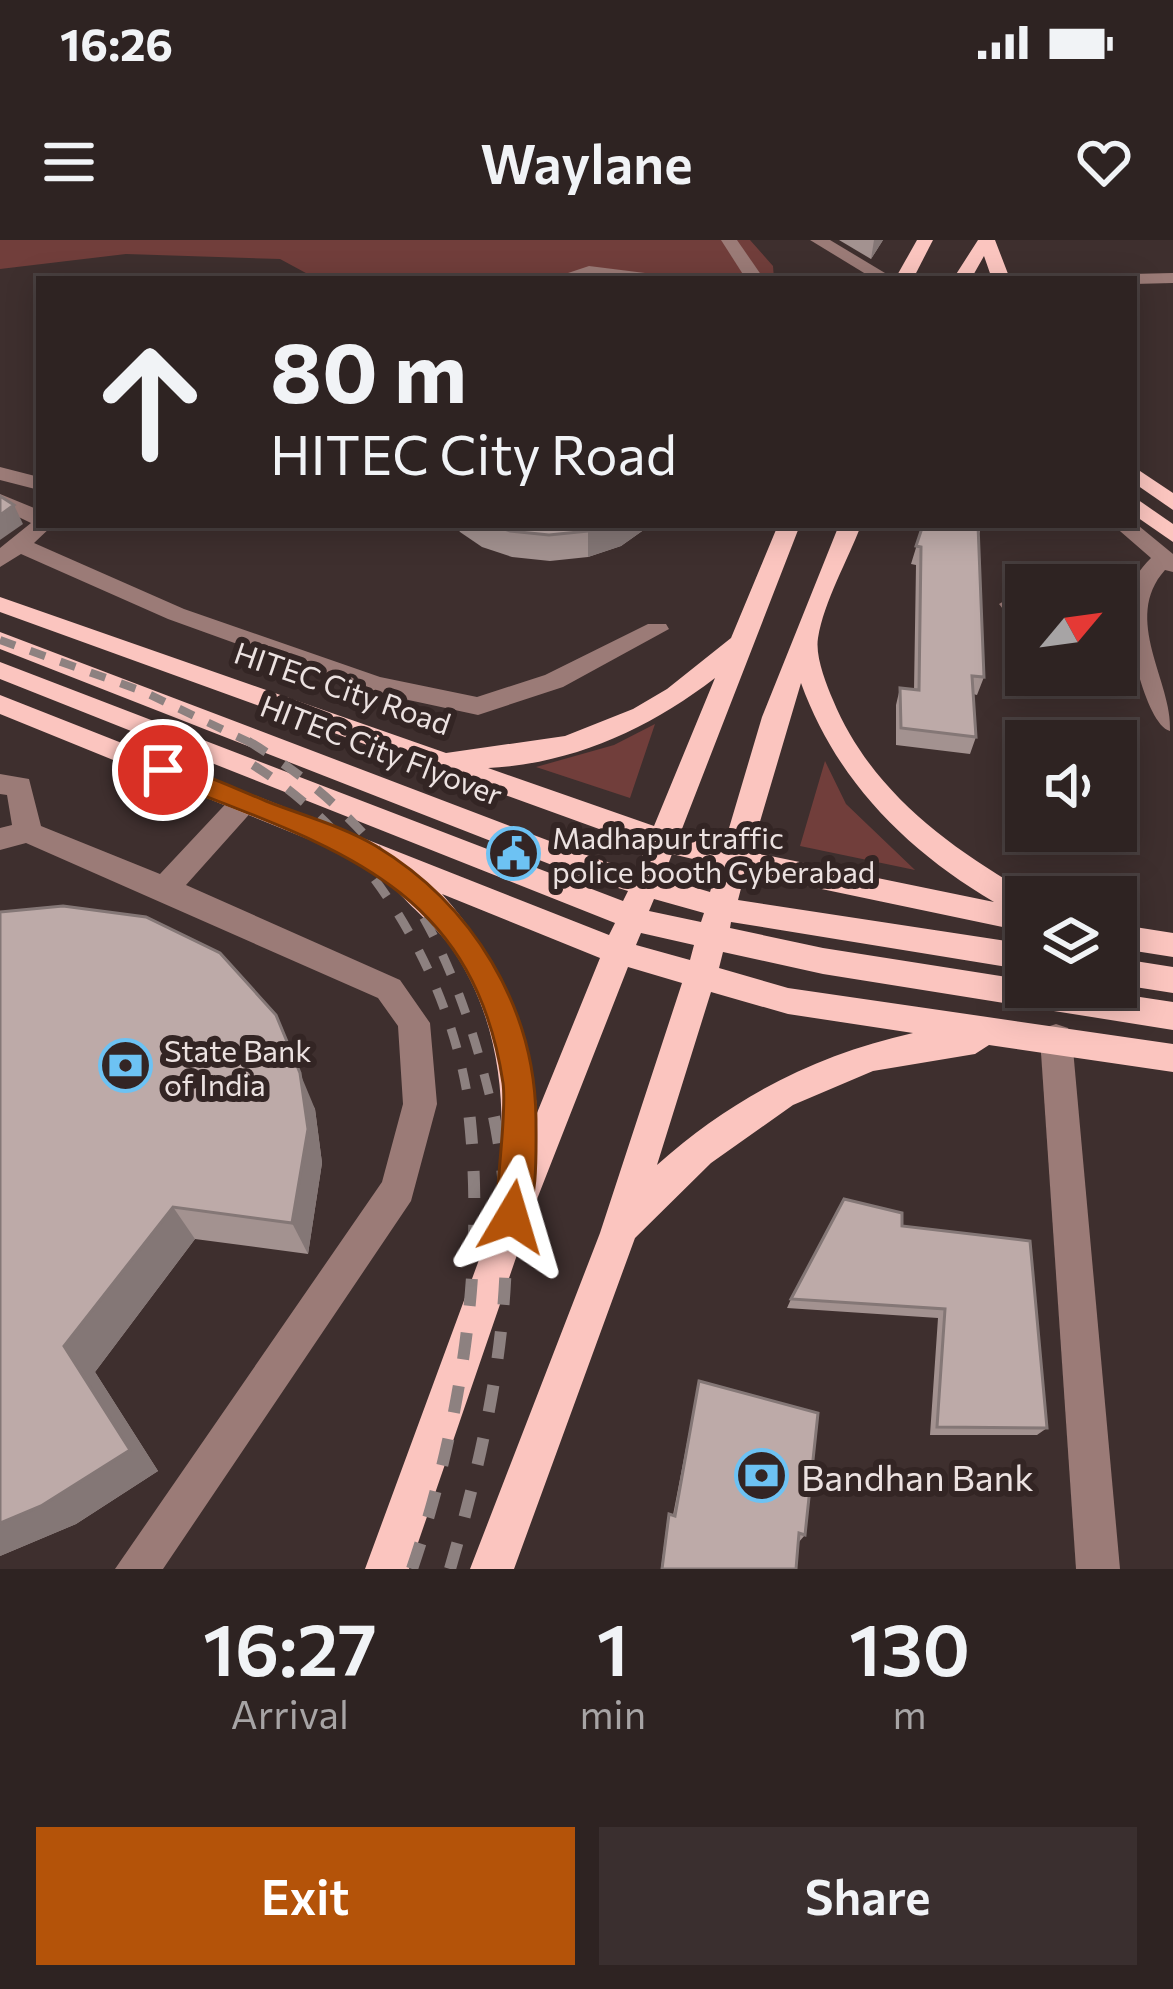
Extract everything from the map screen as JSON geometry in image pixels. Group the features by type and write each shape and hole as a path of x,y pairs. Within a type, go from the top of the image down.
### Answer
{"main road":[{"path":"906,276 925,240"},
{"path":"964,276 986,240"},
{"path":"986,240 1000,276"},
{"path":"1137,475 1173,503"},
{"path":"1137,508 1170,553"},
{"path":"387,1569 512,1217 788,528"},
{"path":"492,1569 617,1233 700,978 775,717 849,528"},
{"name":"HITEC City Road","path":"0,604 661,840 733,861 1005,916"},
{"path":"432,756 504,758 629,720 702,675 730,650 746,626"},
{"name":"HITEC City Flyover","path":"0,640 668,894 753,916 1005,954"},
{"path":"805,640 808,670 828,719 889,805 932,846 1005,893"},
{"path":"0,670 647,923 801,957 1173,1016"},
{"path":"0,704 618,952 700,978 788,1000 1173,1058"},
{"path":"276,813 317,792 337,773 342,724"},
{"path":"362,850 411,883 457,931 493,989 511,1041 520,1098 520,1160 512,1217"},
{"path":"1137,938 1173,944"},
{"path":"1137,974 1173,980"},
{"path":"617,1233 689,1156 741,1115 797,1083 844,1064 944,1042 1056,1038"}],"street":[{"path":"729,240 753,276"},
{"path":"818,240 881,276"},
{"path":"570,276 589,271 629,276"},
{"path":"1137,279 1173,278"},
{"path":"0,473 36,483"},
{"path":"0,500 36,519"},
{"path":"36,525 7,550 376,685 478,706 554,681 657,629"},
{"path":"1129,528 1170,553 1145,572 1137,589"},
{"path":"1137,645 1170,722"},
{"path":"0,784 20,786 14,836 165,888 389,988 414,1023 420,1104 398,1189 137,1569"},
{"path":"165,888 244,802"},
{"path":"1056,1038 1098,1569"}],"shaded area":[{"path":"0,240 750,240 773,266 774,276 311,276 280,259 126,254 0,269"},
{"path":"655,724 630,798 536,767 614,745"},
{"path":"825,761 846,804 915,870 800,846"}],"building":[{"path":"0,496 14,505 0,515"},
{"path":"502,528 596,528 549,535"},
{"path":"922,528 978,528 984,677 972,676 976,737 901,728 900,688 919,690 921,547 916,546"},
{"path":"63,906 146,917 220,953 276,1015 300,1073 308,1129 292,1223 173,1207 64,1346 130,1450 41,1506 0,1523 0,912"},
{"path":"844,1199 902,1213 902,1226 1030,1241 1047,1428 937,1427 945,1309 791,1299"},
{"path":"699,1381 818,1413 805,1535 799,1533 796,1569 662,1569 669,1514 675,1516"}],"railway":[{"path":"0,640 142,691 251,743"},
{"path":"251,743 343,813 411,896 459,993 492,1106"},
{"path":"253,765 333,830 397,912 443,1007 469,1106"},
{"path":"412,1569 445,1456 466,1339 474,1221 468,1103"},
{"path":"450,1569 480,1455 500,1338 506,1220 491,1103"}],"place":[{"name":"Madhapur traffic police booth Cyberabad","path":"513,853"},
{"name":"State Bank of India","path":"125,1066"},
{"name":"Bandhan Bank","path":"762,1476"}],"route":[{"path":"163,770 362,850 411,883 457,931 493,989 511,1041 520,1098 520,1160 512,1217"}]}
